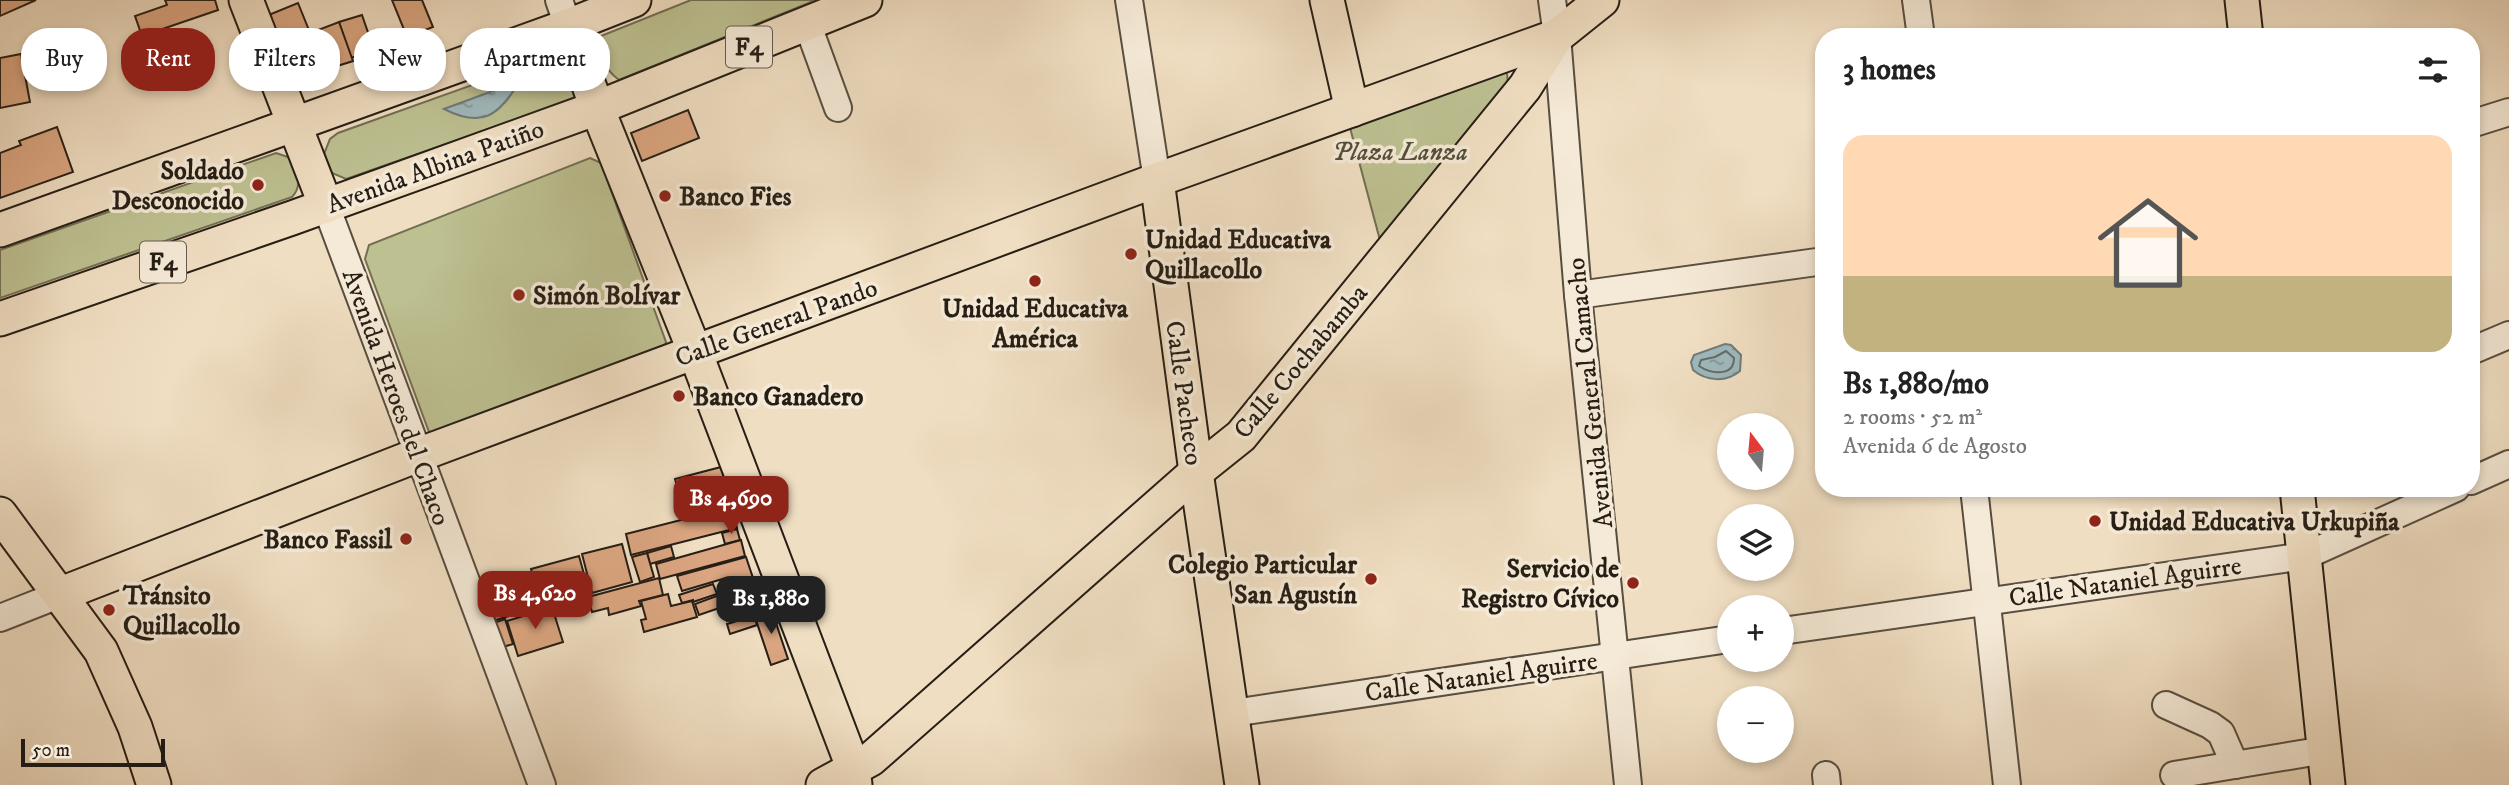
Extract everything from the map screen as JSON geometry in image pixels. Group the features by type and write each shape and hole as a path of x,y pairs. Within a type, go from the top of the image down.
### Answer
{"main road":[{"path":"246,0 326,206"},
{"path":"0,230 294,125 563,13 634,0"},
{"name":"Avenida Albina Patiño","path":"0,319 597,108 865,0"},
{"path":"1327,0 1352,110"},
{"name":"Calle Cochabamba","path":"823,785 854,776 871,758 1196,472 1241,436 1525,87 1557,36 1602,0"},
{"path":"2242,0 2245,28"},
{"path":"563,13 597,108 695,352 854,776"},
{"name":"Calle General Pando","path":"61,594 418,455 1157,180 1557,36"},
{"name":"Calle Pacheco","path":"1157,180 1242,785"},
{"path":"2298,497 2328,785"},
{"path":"0,514 101,651 135,727 153,785"}],"street":[{"name":"Calle Pacheco","path":"1129,0 1157,180"},
{"name":"Avenida General Camacho","path":"1552,0 1578,295 1628,785"},
{"path":"1916,0 1920,28"},
{"path":"807,23 838,108"},
{"path":"2480,121 2509,112"},
{"name":"Avenida Heroes del Chaco","path":"326,206 542,785"},
{"path":"1578,295 1815,262"},
{"path":"2480,347 2509,335"},
{"path":"2480,477 2509,464"},
{"path":"1975,497 2007,785"},
{"name":"Calle Nataniel Aguirre","path":"1794,629 2305,556 2436,497"},
{"name":"Calle General Pando","path":"0,618 61,594"},
{"name":"Calle Nataniel Aguirre","path":"1233,713 1717,641"},
{"path":"2166,705 2210,724 2221,733 2235,765"},
{"path":"2174,775 2325,750"}],"green space":[{"path":"691,0 816,0 619,80 610,72 610,32"},
{"name":"Plaza Lanza","path":"1495,71 1507,73 1508,84 1381,244 1349,124"},
{"path":"460,89 574,91 577,98 346,179 332,173 324,154 330,139 338,133"},
{"path":"276,153 291,158 295,168 298,187 292,197 0,298 0,250"},
{"path":"590,158 601,163 666,342 662,355 442,436 429,432 365,259 369,245"}],"water":[{"path":"493,91 513,91 497,110 480,118 469,118 444,109"},
{"path":"1725,344 1731,345 1741,355 1740,371 1729,377 1716,379 1693,370 1691,362 1694,355"}],"building":[{"path":"0,0 36,0 0,16"},
{"path":"165,0 215,0 218,10 165,28 139,28 135,16 167,5"},
{"path":"392,0 422,0 433,27 403,28"},
{"path":"298,3 308,28 271,28 266,16"},
{"path":"362,15 366,28 354,28 354,57 351,58 339,22"},
{"path":"339,22 353,61 340,65 340,28 323,28"},
{"path":"21,54 21,91 28,91 30,102 0,108 0,58"},
{"path":"688,110 699,138 642,161 631,133"},
{"path":"57,127 73,172 0,198 0,153 21,145 19,141"},
{"path":"721,467 731,503 685,516 675,479"},
{"path":"732,507 737,528 631,555 626,534"},
{"path":"737,529 740,540 725,544 722,533"},
{"path":"741,540 745,556 660,579 656,564"},
{"path":"622,544 632,582 592,593 582,554"},
{"path":"671,546 674,557 650,564 647,553"},
{"path":"647,553 654,577 640,582 632,557"},
{"path":"579,556 590,596 542,609 531,569"},
{"path":"746,557 764,611 740,618 726,578 682,591 677,576"},
{"path":"512,574 518,593 532,589 537,607 487,623 475,586"},
{"path":"659,578 663,595 639,601 641,606 609,615 608,608 592,612 588,597"},
{"path":"713,584 717,594 682,603 679,595"},
{"path":"730,591 739,617 727,621 722,607 699,615 695,604"},
{"path":"668,594 671,606 692,601 697,617 644,632 641,620 646,619 641,601"},
{"path":"552,607 563,642 518,656 507,621"},
{"path":"771,608 788,659 771,665 754,614"},
{"path":"754,616 757,625 730,634 727,624"},
{"path":"505,619 513,644 496,649 488,625"}],"place":[{"name":"Soldado Desconocido","path":"258,185"},
{"name":"Banco Fies","path":"665,196"},
{"name":"Unidad Educativa Quillacollo","path":"1131,254"},
{"name":"Unidad Educativa América","path":"1035,281"},
{"name":"Simón Bolívar","path":"519,295"},
{"name":"Banco Ganadero","path":"679,396"},
{"name":"Unidad Educativa Urkupiña","path":"2095,521"},
{"name":"Banco Fassil","path":"406,539"},
{"name":"Colegio Particular San Agustín","path":"1371,579"},
{"name":"Servicio de Registro Cívico","path":"1633,583"},
{"name":"Tránsito Quillacollo","path":"109,610"}]}
